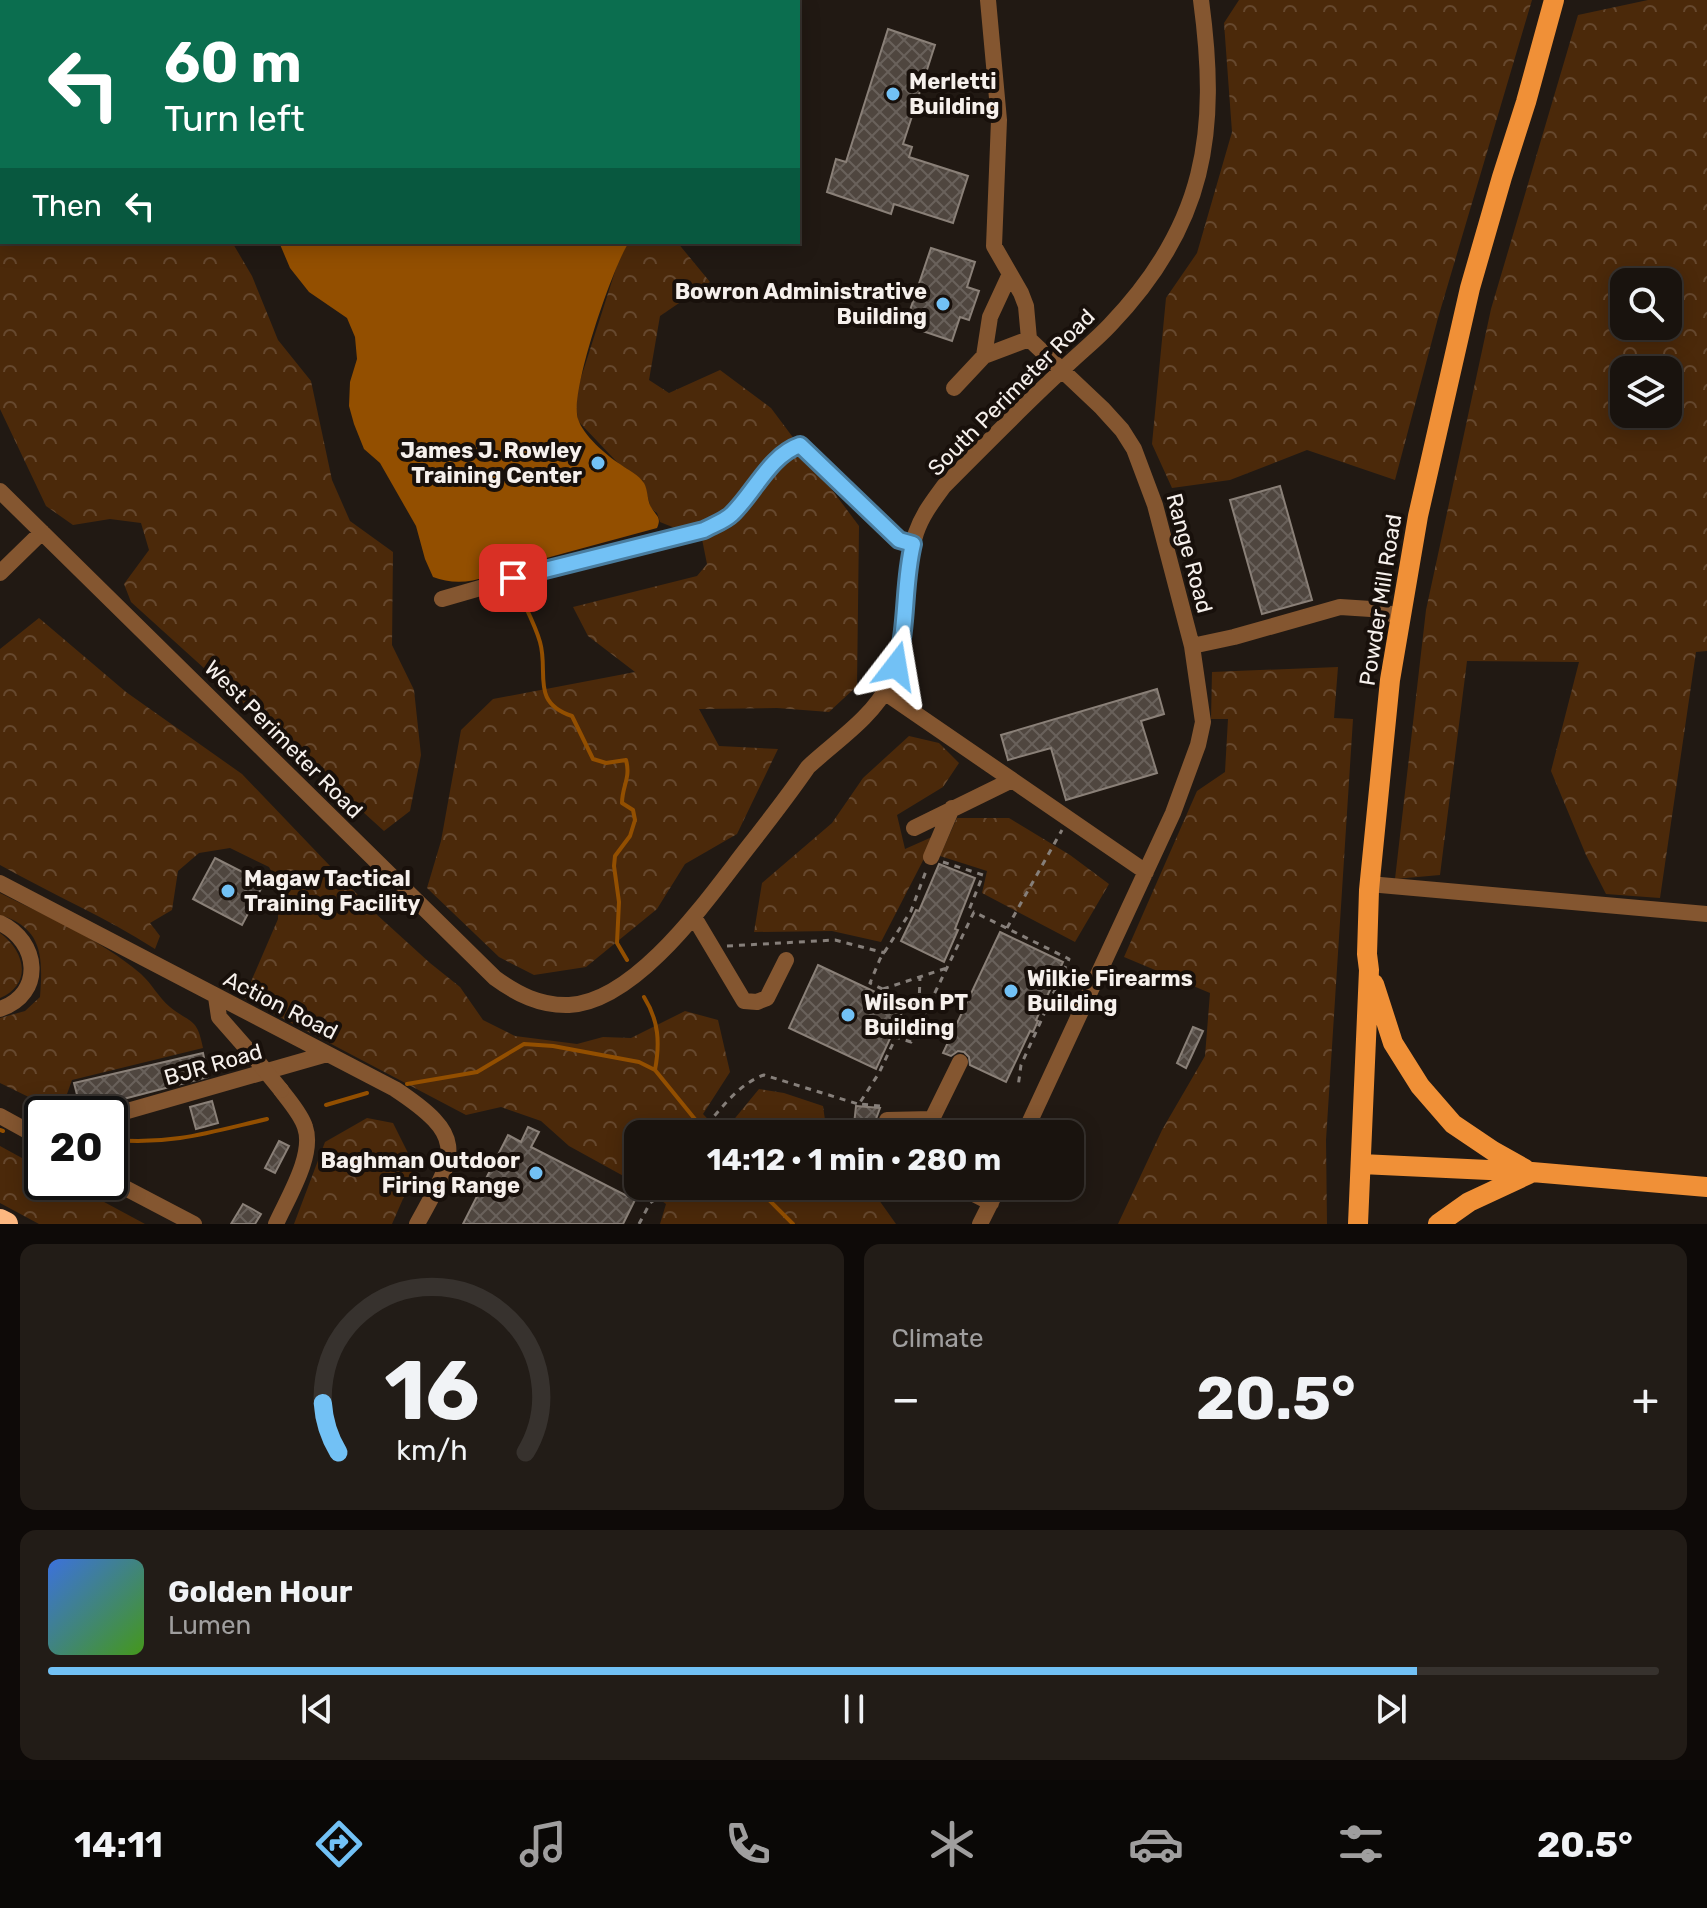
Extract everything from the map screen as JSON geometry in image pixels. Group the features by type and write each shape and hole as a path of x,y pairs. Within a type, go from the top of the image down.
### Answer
{"highway":[{"path":"0,1221 6,1224"}],"main road":[{"name":"Powder Mill Road","path":"1358,1224 1369,970 1369,884 1399,616 1418,516 1470,288 1554,0"},
{"path":"1369,970 1393,1043 1420,1086 1453,1124 1466,1134 1532,1172"},
{"path":"1361,1164 1532,1172 1707,1187"},
{"path":"1438,1224 1469,1202 1532,1172"}],"lane":[{"path":"954,388 984,356 1029,339 1026,306 994,246 999,120 988,0"},
{"name":"South Perimeter Road","path":"547,1003 569,1005 606,995 638,972 694,917 808,767 854,727 884,692 902,647 913,544 921,521 944,486 1110,325 1147,282 1172,245 1187,211 1209,113 1209,72 1201,0"},
{"path":"984,356 990,317 1009,276"},
{"name":"Range Road","path":"1029,339 1102,408 1134,449 1155,505 1192,646 1203,722 1198,745 1173,813 1031,1120"},
{"path":"442,599 560,565 704,530 731,517 773,465 791,448 800,445 899,540 913,544"},
{"name":"West Perimeter Road","path":"0,491 495,978 517,993 547,1003"},
{"path":"0,573 42,532"},
{"path":"1192,646 1340,607 1371,609 1399,616"},
{"path":"884,692 1146,872"},
{"path":"914,828 1012,780"},
{"path":"931,857 952,808"},
{"name":"Action Road","path":"0,883 327,1054 413,1101 438,1121 446,1133 449,1146 447,1161 441,1181 417,1224"},
{"path":"1369,884 1707,914"},
{"path":"694,917 744,1001 757,1002 767,998 786,960"},
{"path":"0,923 14,930 25,941 31,955 32,970 28,985 20,997 0,1009"},
{"path":"216,997 219,1017 281,1090 304,1124 308,1139 300,1172 276,1224"},
{"name":"BJR Road","path":"128,1111 327,1054"},
{"path":"933,1120 960,1062"},
{"path":"0,1116 24,1128"},
{"path":"128,1189 194,1224"},
{"path":"985,1200 991,1203"},
{"path":"980,1224 992,1200"}],"path":[{"path":"1007,928 1068,818"},
{"path":"927,1011 870,983 911,911 931,857 983,875 969,910 1069,959 1021,1065 1018,1087"},
{"path":"859,1104 879,1073 896,1037 911,1042 974,912"},
{"path":"711,946 835,940 885,953"},
{"path":"882,989 947,968"},
{"path":"919,1007 920,977"},
{"path":"712,1120 741,1088 753,1078 764,1075 859,1104 900,1108 895,1120"},
{"path":"639,1224 654,1200"}],"green space":[{"path":"1239,0 1532,0 1438,318 1395,480 1307,450 1230,480 1172,488 1152,444 1166,298 1197,253 1232,132 1224,23"},
{"path":"1648,0 1707,0 1707,651 1696,652 1660,898 1606,894 1551,771 1579,662 1467,661 1440,875 1395,879 1426,610 1491,309 1578,15"},
{"path":"0,244 233,244 252,276 278,340 311,381 332,480 350,521 393,552 392,645 414,690 421,755 410,811 384,831 131,602 124,584 149,550 141,523 110,519 73,525 46,506 0,409"},
{"path":"628,244 679,244 710,282 660,316 649,380 669,393 720,370 771,408 859,526 857,686 829,712 777,708 699,709 719,746 778,749 737,834 685,864 657,909 586,967 534,975 499,957 427,888 441,841 461,730 493,699 635,672 588,636 573,607 697,576 707,564 702,539 660,522 651,508 643,481 617,462 578,421 578,387 620,256"},
{"path":"39,618 126,692 242,774 375,913 460,987 483,1020 515,1036 577,1044 603,1037 631,1038 685,1011 718,1020 730,1072 703,1114 709,1120 624,1120 624,1176 569,1146 541,1121 501,1107 466,1115 244,998 278,919 278,883 269,867 230,848 199,853 178,871 172,910 150,923 160,936 155,949 0,865 0,649"},
{"path":"1338,667 1334,718 1353,719 1326,1140 1327,1224 1118,1224 1162,1130 1205,1056 1210,993 1124,957 1197,791 1225,772 1228,719 1211,719 1212,672"},
{"path":"909,736 939,743 959,763 943,787 897,815 905,849 932,837 930,847 881,942 832,931 754,932 762,883 832,823 863,778"},
{"path":"957,818 1009,818 1070,855 1109,884 1075,942 982,893 987,871 940,856"},
{"path":"0,893 73,929 125,961 145,978 166,1003 192,1022 203,1048 72,1080 67,1094 62,1096 27,1096 0,1083 0,1018 25,1011 40,997 41,969 32,936 25,928 0,915"},
{"path":"0,933 15,949 22,967 17,984 0,998"},
{"path":"759,1089 784,1093 823,1106 825,1120 734,1120"},
{"path":"367,1118 393,1123 416,1169 392,1224 294,1224 325,1142"},
{"path":"0,1146 24,1159 24,1200 100,1200 145,1224 39,1224 0,1203"},
{"path":"661,1200 879,1200 896,1224 660,1224 666,1204"}],"shaded area":[{"path":"280,244 628,244 603,302 586,358 577,405 578,419 596,444 644,483 650,504 659,519 657,528 528,563 509,561 493,573 474,580 453,582 433,577 416,526 380,463 364,449 354,424 349,406 350,382 357,359 355,337 347,318 309,292 290,268"}],"building":[{"name":"Merletti Building","path":"888,29 935,45 903,144 912,147 909,157 968,176 953,223 894,204 891,214 827,192 836,159 846,162"},
{"name":"Bowron Administrative Building","path":"931,248 975,262 967,287 979,291 969,320 960,317 952,341 905,325"},
{"path":"1280,486 1312,600 1262,614 1230,500"},
{"path":"1157,689 1164,714 1141,721 1157,773 1066,800 1051,748 1008,760 1001,735"},
{"name":"Magaw Tactical Training Facility","path":"215,858 264,883 242,925 193,899"},
{"path":"939,864 975,878 944,962 901,941 916,910 919,911"},
{"name":"Wilkie Firearms Building","path":"1000,932 1063,962 1033,1032 1030,1031 1006,1082 970,1065 969,1057 964,1052 958,1051 951,1056 943,1053"},
{"name":"Wilson PT Building","path":"818,965 905,1006 876,1069 789,1028"},
{"path":"1193,1027 1203,1031 1186,1068 1177,1063"},
{"path":"203,1053 208,1077 128,1098 77,1096 74,1083"},
{"path":"212,1101 218,1123 196,1129 190,1107"},
{"path":"856,1106 880,1108 876,1120 854,1120"},
{"name":"Baghman Outdoor Firing Range","path":"528,1127 539,1132 531,1147 624,1194 624,1200 635,1200 623,1224 463,1224 508,1135 521,1142"},
{"path":"279,1141 289,1146 275,1173 265,1168"},
{"path":"243,1204 261,1214 255,1224 231,1224"}],"waterway":[{"path":"518,590 540,642 544,685 551,703 572,716 593,759 606,763 626,760 622,803 633,810 635,820 630,836 615,856 614,866 619,902 617,943 627,960"},
{"path":"644,997 657,1032 655,1070"},
{"path":"407,1084 477,1072 524,1044 553,1046 639,1062 655,1070 696,1120"},
{"path":"326,1105 367,1093"},
{"path":"128,1141 173,1139 267,1119"},
{"path":"769,1200 793,1224"}],"place":[{"name":"Merletti Building","path":"893,94"},
{"name":"Bowron Administrative Building","path":"943,304"},
{"name":"James J. Rowley Training Center","path":"598,463"},
{"name":"Magaw Tactical Training Facility","path":"228,891"},
{"name":"Wilkie Firearms Building","path":"1011,991"},
{"name":"Wilson PT Building","path":"848,1015"},
{"name":"Baghman Outdoor Firing Range","path":"536,1173"}],"route":[{"path":"513,578 704,530 731,517 773,465 791,448 800,445 899,540 913,544 906,620 896,666"}]}
